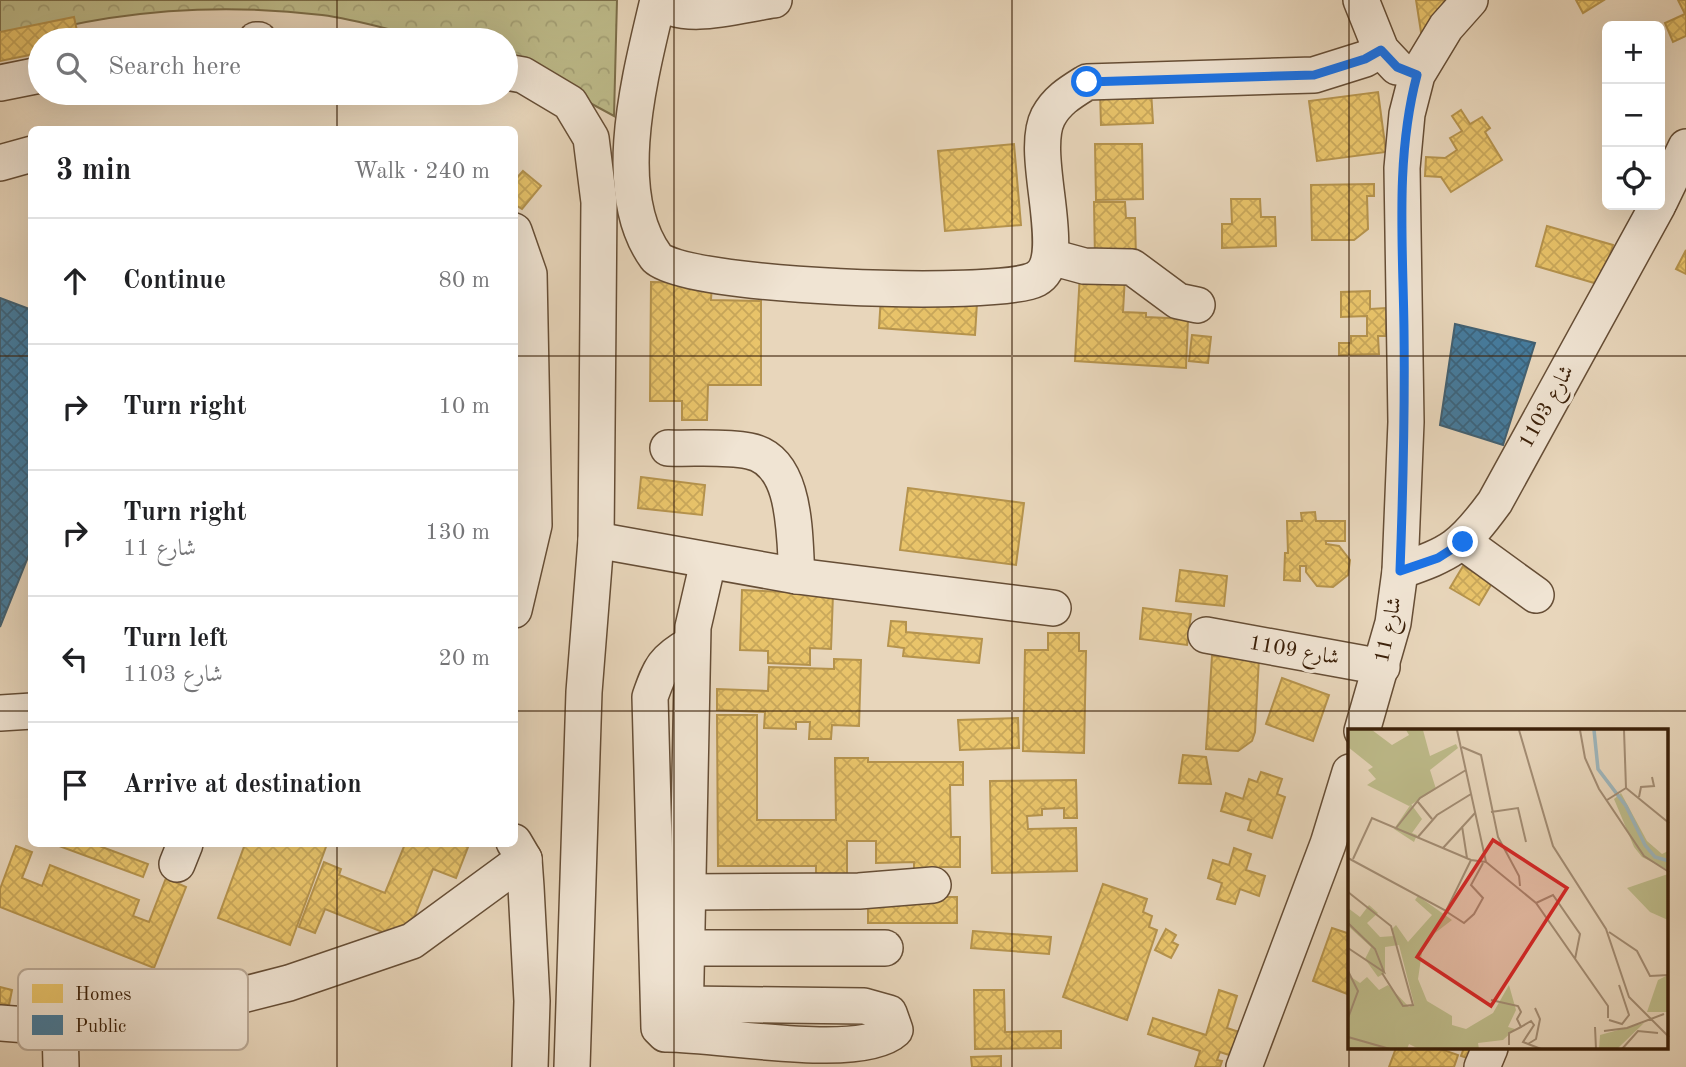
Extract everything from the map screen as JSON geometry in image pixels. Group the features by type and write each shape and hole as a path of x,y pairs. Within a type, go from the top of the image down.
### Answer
{"street":[{"path":"774,0 668,4 638,89 632,178 634,212 658,261 705,275 816,287 933,289 1022,285 1038,278 1051,257 1041,162 1047,118 1062,97 1087,82 1314,75 1365,59 1381,50"},
{"path":"1361,0 1381,50 1397,67 1417,75"},
{"name":"شارع 11","path":"1363,729 1393,623 1400,571 1406,422 1402,168 1406,114 1417,75 1447,27 1470,0"},
{"path":"518,74 570,103 591,138 599,202 596,540 584,692 572,1067"},
{"path":"0,83 28,77"},
{"name":"شارع 1103","path":"1665,191 1686,147"},
{"path":"0,163 28,155"},
{"name":"شارع 1103","path":"1400,571 1438,558 1463,542 1495,502 1655,210"},
{"path":"518,242 529,274 534,524 518,593"},
{"path":"1051,257 1084,266 1132,267 1178,300 1197,305"},
{"path":"668,448 750,451 773,462 791,498 797,576"},
{"path":"596,540 797,576 1053,608"},
{"path":"1463,542 1536,595"},
{"path":"692,644 671,655 659,671 650,697 656,1012 662,1032 685,1019 692,644 693,627 708,562"},
{"name":"شارع 1109","path":"1206,635 1382,667"},
{"path":"0,713 28,711"},
{"path":"1244,1067 1339,849 1348,786"},
{"path":"653,808 687,807"},
{"path":"522,863 576,884"},
{"path":"248,993 289,983 412,941 522,863"},
{"path":"522,863 532,1001 530,1067"},
{"path":"686,892 859,891 933,885"},
{"path":"685,948 885,948"},
{"path":"0,1023 18,1023"},
{"path":"1482,1067 1489,1050"}],"green space":[{"path":"0,0 617,0 614,116 568,91 518,69 518,28 385,28 337,17 281,11 199,10 119,17 57,28 28,28 28,35 0,43"}],"building: Homes":[{"path":"1416,0 1454,0 1438,29 1421,32"},
{"path":"1576,0 1604,0 1583,13"},
{"path":"1678,0 1686,0 1686,36 1673,42 1665,23 1685,14"},
{"path":"74,17 76,28 28,28 28,55 0,61 0,32"},
{"path":"1151,90 1153,123 1101,125 1100,92"},
{"path":"1378,92 1386,152 1317,161 1309,101"},
{"path":"1461,110 1470,124 1482,117 1490,128 1485,132 1502,160 1451,192 1441,177 1425,176 1426,157 1445,158 1457,150 1450,138 1462,131 1452,116"},
{"path":"1014,144 1021,225 945,231 938,151"},
{"path":"1095,144 1142,144 1143,199 1096,200"},
{"path":"523,171 541,186 522,209 518,206 518,177"},
{"path":"1374,184 1374,196 1367,196 1368,229 1354,240 1312,240 1311,185"},
{"path":"1231,199 1260,199 1261,217 1275,217 1276,246 1222,248 1222,224 1232,224"},
{"path":"1094,202 1125,202 1126,218 1135,218 1136,258 1095,259"},
{"path":"1547,226 1613,245 1601,285 1536,266"},
{"path":"1686,250 1686,274 1676,269"},
{"path":"1080,273 1125,276 1123,312 1146,313 1146,317 1188,319 1186,368 1075,361"},
{"path":"651,282 712,283 711,300 761,301 761,385 708,385 707,420 682,420 682,401 650,401"},
{"path":"1370,291 1370,309 1386,308 1386,336 1378,336 1379,354 1339,355 1339,343 1351,343 1351,336 1367,336 1367,316 1341,317 1341,292"},
{"path":"881,296 977,303 975,335 879,328"},
{"path":"1192,335 1211,337 1208,363 1189,361"},
{"path":"641,477 705,485 702,515 638,508"},
{"path":"908,488 1024,503 1016,565 900,550"},
{"path":"1315,512 1316,521 1345,521 1345,541 1326,541 1326,544 1339,546 1350,560 1348,575 1333,587 1317,586 1306,572 1306,566 1300,566 1300,581 1284,580 1285,553 1288,553 1287,521 1302,521 1301,513"},
{"path":"1463,566 1492,583 1479,605 1450,588"},
{"path":"1180,570 1227,576 1224,606 1176,601"},
{"path":"742,590 833,594 831,649 810,648 810,665 768,663 768,651 740,650"},
{"path":"1143,608 1191,614 1187,645 1140,639"},
{"path":"891,621 906,622 906,632 982,639 979,663 903,656 904,648 888,646"},
{"path":"1048,633 1079,633 1079,651 1086,651 1084,753 1023,751 1025,650 1048,650"},
{"path":"1212,656 1259,658 1255,732 1252,741 1238,751 1206,749"},
{"path":"834,659 861,660 859,726 832,725 831,739 809,739 810,722 796,722 796,729 764,728 765,712 717,710 717,689 768,691 769,667 834,669"},
{"path":"1282,678 1329,695 1313,741 1266,724"},
{"path":"717,715 757,715 757,820 836,820 835,758 868,758 868,762 963,762 963,785 950,785 951,837 960,837 960,867 940,867 940,877 914,877 914,862 876,863 876,841 847,841 847,885 816,885 816,866 718,866"},
{"path":"1018,718 1019,748 960,750 958,720"},
{"path":"1183,755 1206,757 1211,784 1179,783"},
{"path":"1261,772 1282,779 1277,794 1285,797 1272,838 1248,830 1251,820 1221,811 1226,793 1243,799 1249,779 1257,782"},
{"path":"1076,780 1077,818 1064,818 1064,808 1042,809 1042,815 1027,816 1028,829 1076,828 1077,871 992,873 990,781"},
{"path":"16,846 32,852 22,878 42,886 50,865 139,900 133,916 149,922 166,878 186,887 154,968 0,907 0,889"},
{"path":"62,847 102,847 148,864 143,877"},
{"path":"244,847 326,847 290,945 218,918"},
{"path":"404,847 468,847 456,878 433,869 405,941 325,909 315,933 299,927 324,862 341,869 339,875 385,893"},
{"path":"1234,848 1251,854 1246,870 1265,876 1259,896 1240,889 1235,904 1217,899 1222,883 1208,878 1213,860 1229,865"},
{"path":"1103,884 1147,899 1143,912 1152,916 1149,927 1157,930 1127,1020 1063,997"},
{"path":"868,897 957,897 957,923 868,923"},
{"path":"1332,928 1348,933 1348,994 1313,981"},
{"path":"1166,929 1176,935 1172,942 1178,945 1171,958 1155,950"},
{"path":"973,931 1051,937 1049,954 971,948"},
{"path":"0,987 12,990 9,1005 0,1003"},
{"path":"974,990 1004,990 1005,1032 1061,1031 1061,1048 975,1049"},
{"path":"1219,990 1237,996 1227,1028 1239,1032 1232,1056 1220,1052 1217,1060 1222,1061 1220,1067 1195,1067 1200,1051 1148,1034 1153,1018 1206,1035"},
{"path":"1395,1050 1444,1050 1458,1055 1454,1067 1389,1067"},
{"path":"1463,1050 1473,1050 1470,1059 1461,1056"},
{"path":"1001,1056 1001,1067 972,1067 971,1057"}],"building: Public":[{"path":"0,298 28,308 28,557 0,627"},
{"path":"1455,324 1535,343 1503,445 1440,425"}],"route":[{"path":"1087,82 1314,75 1341,68 1381,50 1397,67 1417,75 1406,114 1402,168 1406,422 1400,571 1438,558 1455,550 1463,542"}]}
